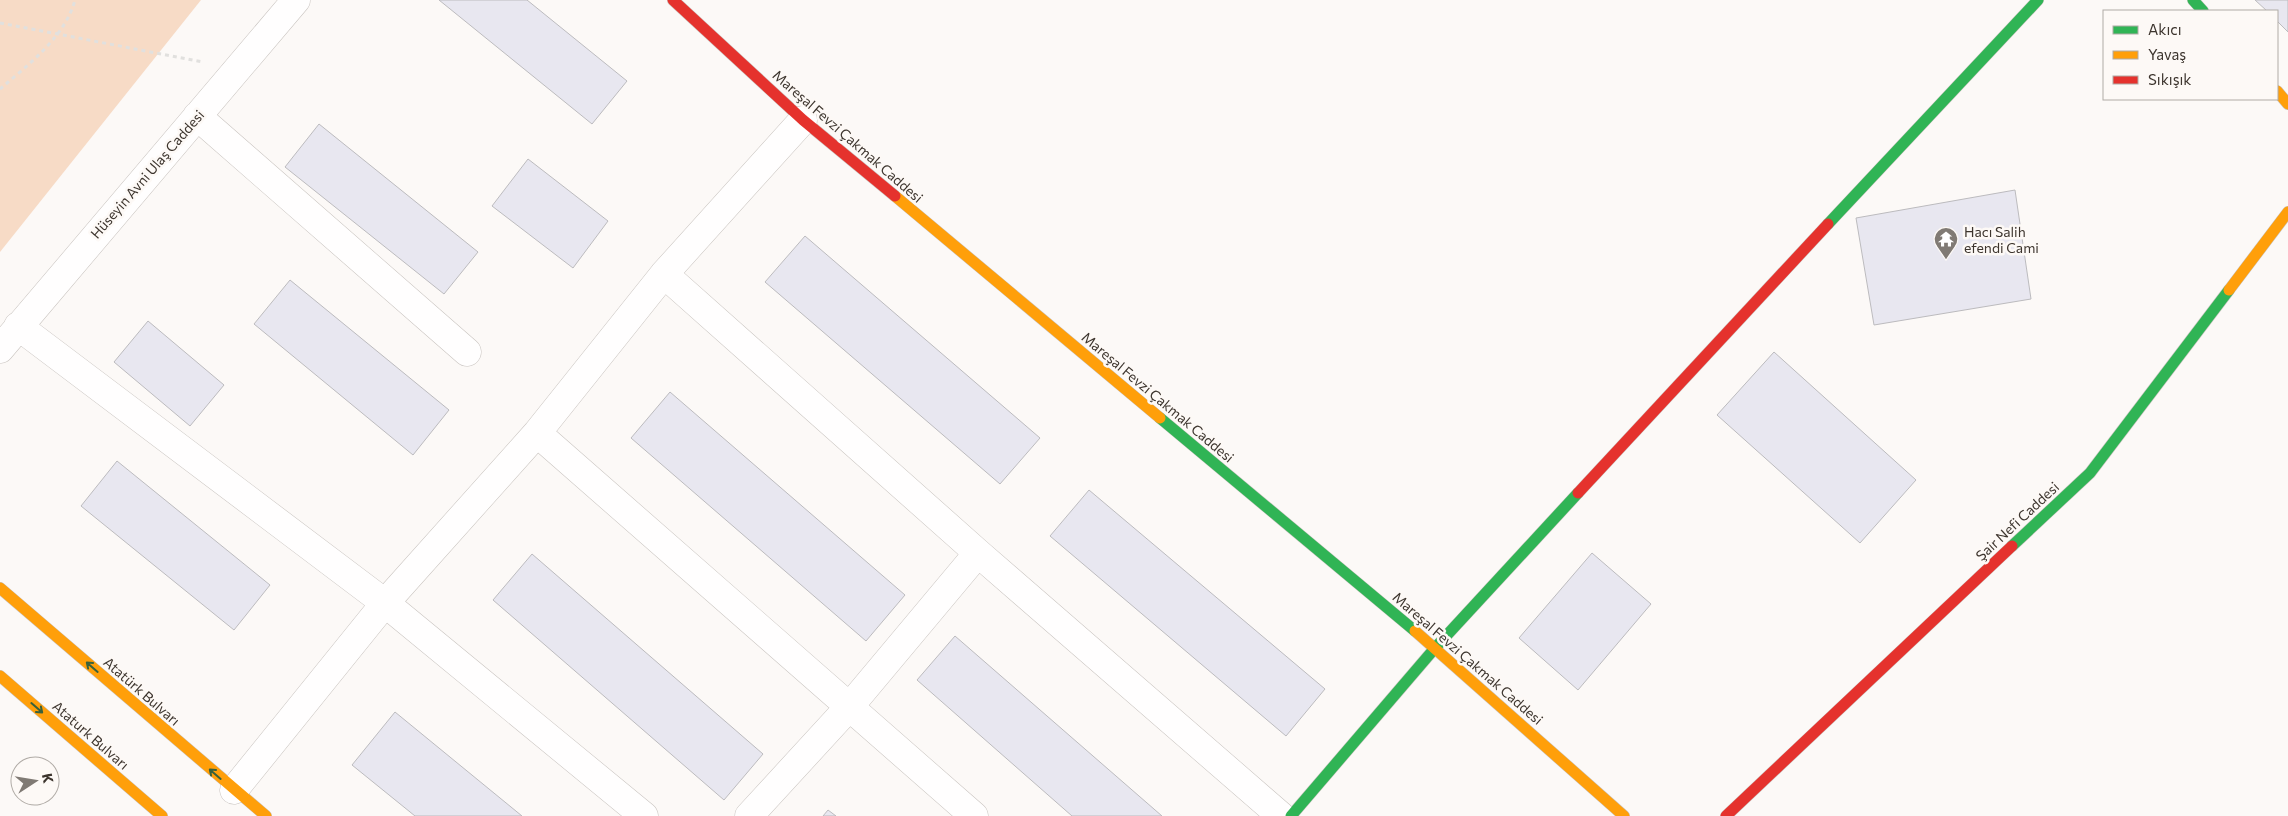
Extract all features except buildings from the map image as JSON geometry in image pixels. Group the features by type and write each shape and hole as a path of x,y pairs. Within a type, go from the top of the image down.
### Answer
{"street":[{"name":"Hüseyin Avni Ulaş Caddesi","path":"0,349 296,0"},
{"name":"Mareşal Fevzi Çakmak Caddesi","path":"673,0 803,120 1435,648 1624,816"},
{"path":"1291,816 1435,648 1724,335 2038,0"},
{"path":"2193,0 2202,10"},
{"path":"2278,93 2288,104"},
{"path":"197,116 467,352"},
{"path":"234,790 386,603 537,433 664,274 803,120"},
{"name":"Şair Nefi Caddesi","path":"1726,816 2090,473 2288,212"},
{"path":"664,274 978,553 1281,816"},
{"path":"18,326 386,603 644,816"},
{"path":"537,433 974,816"},
{"path":"749,816 850,706 978,553"},
{"name":"Atatürk Bulvarı","path":"0,588 266,816"},
{"name":"Ataturk Bulvarı","path":"0,676 162,816"}],"path":[{"path":"0,89 31,62 57,34 72,8 74,0"},
{"path":"0,23 238,68"}],"shaded area":[{"path":"0,0 201,0 0,252"}],"traffic: fast":[{"path":"1828,224 2038,0"},
{"path":"2193,0 2202,10"},
{"path":"2012,546 2090,473 2229,290"},
{"path":"1160,418 1415,631"},
{"path":"1291,816 1435,648 1578,493"}],"traffic: slow":[{"path":"2278,92 2288,104"},
{"path":"895,196 1160,418"},
{"path":"2229,290 2288,212"},
{"path":"0,588 266,816"},
{"path":"1415,631 1624,816"},
{"path":"0,676 162,816"}],"traffic: jam":[{"path":"673,0 803,120 895,196"},
{"path":"1578,493 1828,224"},
{"path":"1726,816 2012,546"}],"place":[{"name":"Hacı Salih efendi Cami","path":"1946,260"}]}
